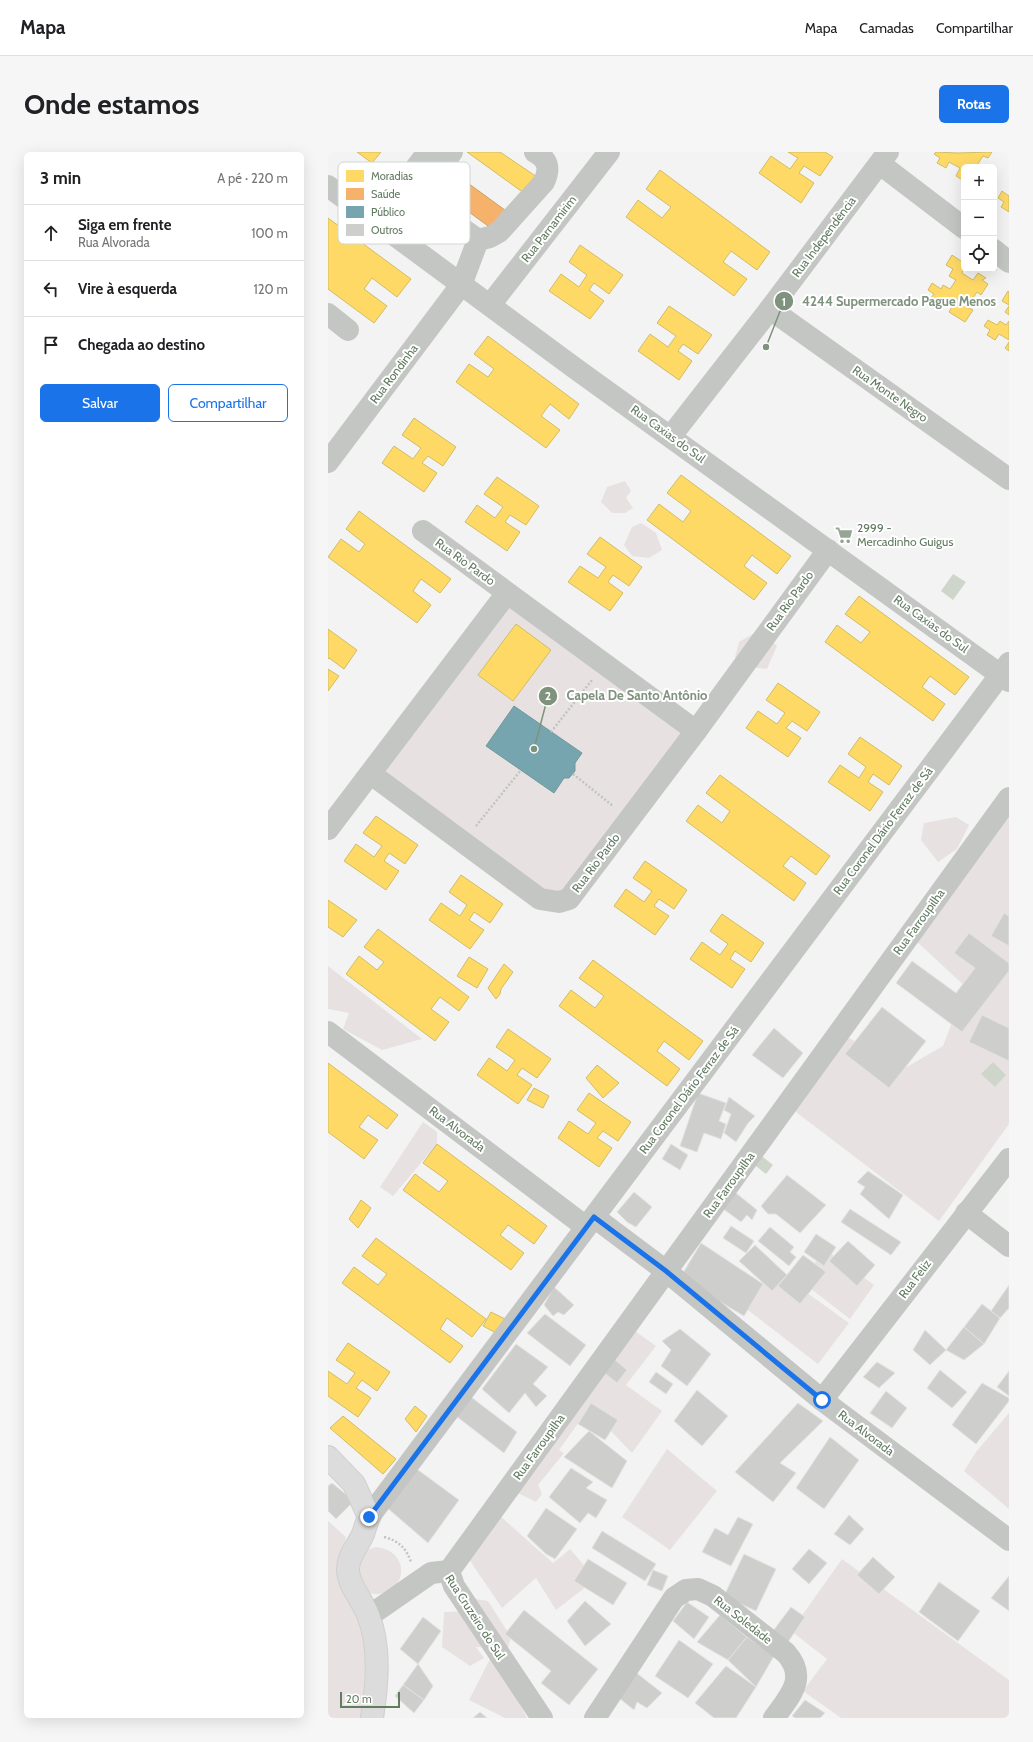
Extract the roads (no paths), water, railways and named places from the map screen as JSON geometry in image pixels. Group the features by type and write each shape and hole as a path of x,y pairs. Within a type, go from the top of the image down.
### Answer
{"main road":[{"path":"328,1457 354,1484 366,1525 350,1560 348,1570 350,1581 369,1616 373,1633 377,1665 375,1700 372,1718"}],"street":[{"path":"420,162 428,152"},
{"path":"445,162 452,152"},
{"path":"470,234 478,240 490,237 499,232 544,182 548,172 547,164 542,156 535,152"},
{"name":"Rua Parnamirim","path":"490,305 609,152"},
{"path":"884,158 961,225"},
{"name":"Rua Independência","path":"671,436 770,309 884,158"},
{"name":"Rua Caxias do Sul","path":"328,186 338,193"},
{"name":"Rua Rondinha","path":"328,462 461,285 478,240"},
{"name":"Rua Caxias do Sul","path":"406,244 828,550 1006,673"},
{"path":"997,252 1009,262"},
{"name":"Rua Monte Negro","path":"770,309 1009,479"},
{"path":"328,314 348,330"},
{"name":"Rua Rio Pardo","path":"423,531 696,731"},
{"name":"Rua Rio Pardo","path":"371,774 540,899 558,902 569,899 696,731 828,550"},
{"name":"Rua Rio Pardo","path":"328,829 507,593"},
{"name":"Rua Coronel Dário Ferraz de Sá","path":"366,1525 590,1222 1006,673"},
{"name":"Rua Farroupilha","path":"448,1571 1009,798"},
{"name":"Rua Alvorada","path":"328,1032 590,1222 666,1271 822,1400 1009,1540"},
{"name":"Rua Feliz","path":"822,1400 1009,1159"},
{"path":"966,1213 1009,1246"},
{"name":"Rua Cruzeiro do Sul","path":"369,1616 431,1573 448,1571 454,1586 542,1718"},
{"name":"Rua Soledade","path":"595,1718 674,1598 686,1590 698,1589 713,1596 786,1653 794,1662 796,1673 795,1686 788,1700 774,1718"}],"place":[{"name":"4244 Supermercado Pague Menos","path":"766,347"},
{"name":"2999 - Mercadinho Guigus","path":"844,535"},
{"name":"Capela De Santo Antônio","path":"534,749"}]}
